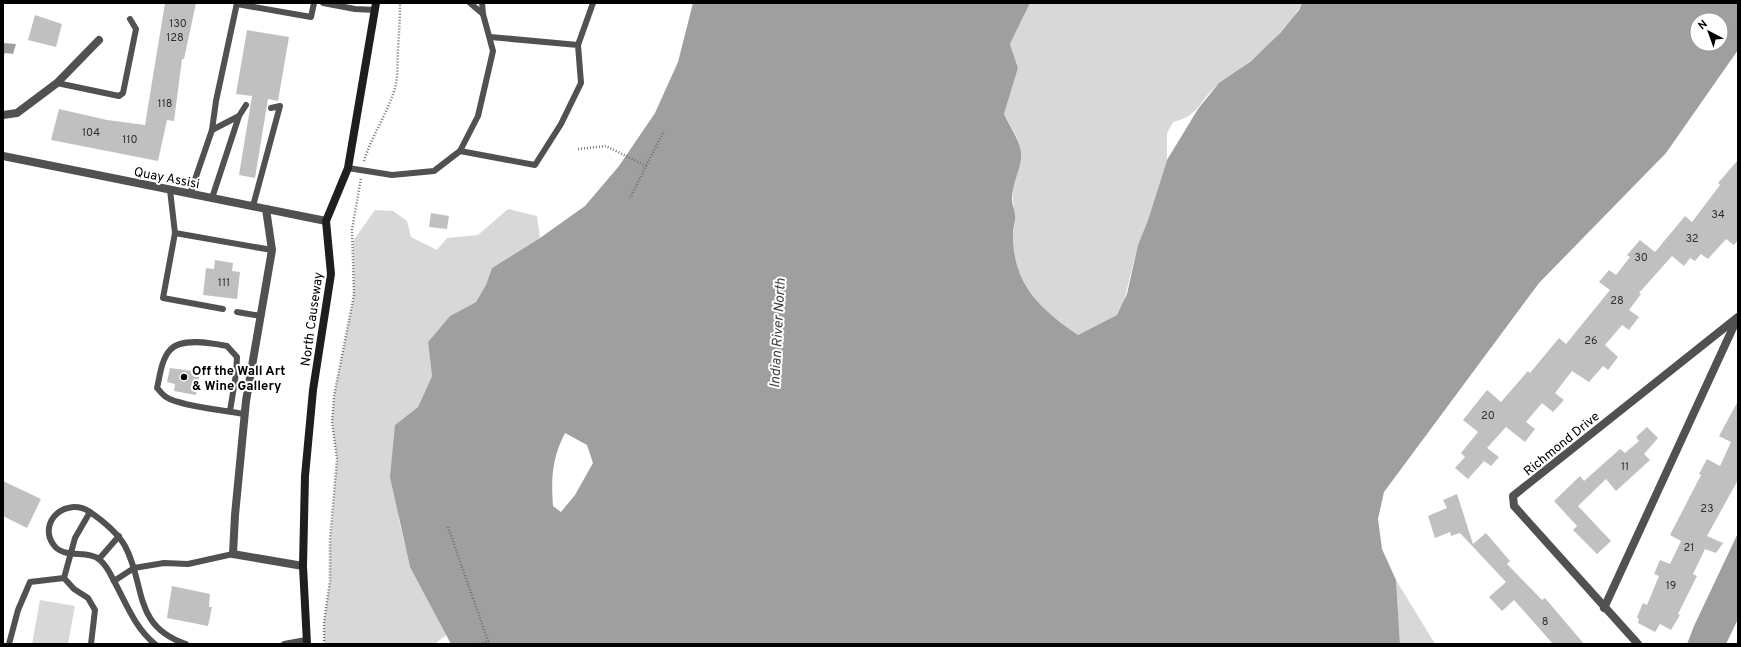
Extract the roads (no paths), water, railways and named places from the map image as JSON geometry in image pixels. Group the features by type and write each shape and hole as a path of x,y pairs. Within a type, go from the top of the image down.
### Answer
{"main road":[{"name":"North Causeway","path":"306,642 303,566 306,446 312,390 331,274 326,221 348,168 376,6"}],"street":[{"path":"3,115 17,113 57,82 99,40"},
{"name":"Quay Assisi","path":"3,156 326,221"},
{"path":"266,209 272,250 245,414 235,515 233,554 303,566"},
{"name":"Richmond Drive","path":"1638,644 1604,608 1514,506 1513,496 1738,317"},
{"name":"Richmond Drive","path":"1604,608 1738,317"}],"lane":[{"path":"190,194 212,130 216,101 237,4 311,16 314,3"},
{"path":"323,3 354,9 376,6"},
{"path":"470,3 483,14"},
{"path":"348,168 392,175 434,171 460,151 478,116 493,51 483,14 482,3"},
{"path":"460,151 535,165 561,124 581,83 578,45 593,3"},
{"path":"57,82 119,96 123,93 136,29 130,19"},
{"path":"490,37 578,45"},
{"path":"212,198 239,116 246,105"},
{"path":"253,206 280,106 271,108"},
{"path":"212,130 239,116"},
{"path":"170,190 175,233 163,298 223,309"},
{"path":"175,233 272,250"},
{"path":"237,312 261,316"},
{"path":"230,411 237,357 227,346 212,343 186,342 170,349 163,363 158,388 167,398 183,403 245,414"},
{"path":"155,644 141,630 107,568 99,559 87,555 59,550 53,544 50,536 50,527 55,514 64,508 74,506 84,508 106,523 119,536 125,546 134,568 144,608 157,626 175,640 186,644"},
{"path":"64,578 75,538 90,512"},
{"path":"99,559 119,536"},
{"path":"114,581 134,568 164,563 188,564 233,554"},
{"path":"9,644 18,610 30,582 64,578"},
{"path":"64,578 74,589 88,598 95,610 91,644"},
{"path":"284,644 306,642"}],"water":[{"name":"Indian River North","path":"693,3 1030,3 1010,44 1018,68 1004,114 1018,141 1021,153 1020,164 1012,194 1012,202 1015,211 1013,233 1014,251 1023,281 1030,293 1051,315 1078,335 1117,315 1127,294 1138,245 1148,220 1167,160 1198,109 1219,83 1250,62 1281,32 1299,10 1302,3 1738,3 1738,50 1666,153 1539,283 1384,492 1378,519 1382,549 1396,580 1400,644 451,644 410,567 390,477 395,425 418,407 432,376 428,342 450,316 476,302 486,285 492,268 540,238 585,206 619,166 655,113 678,62","holes":["565,433 587,445 593,463 575,495 561,512 553,506 552,477 557,451"]},
{"path":"3,43 16,44 13,54 5,53 3,57"},
{"path":"1738,533 1738,619 1726,644 1687,644 1694,626"}],"place":[{"name":"Off the Wall Art & Wine Gallery","path":"184,377"}]}
